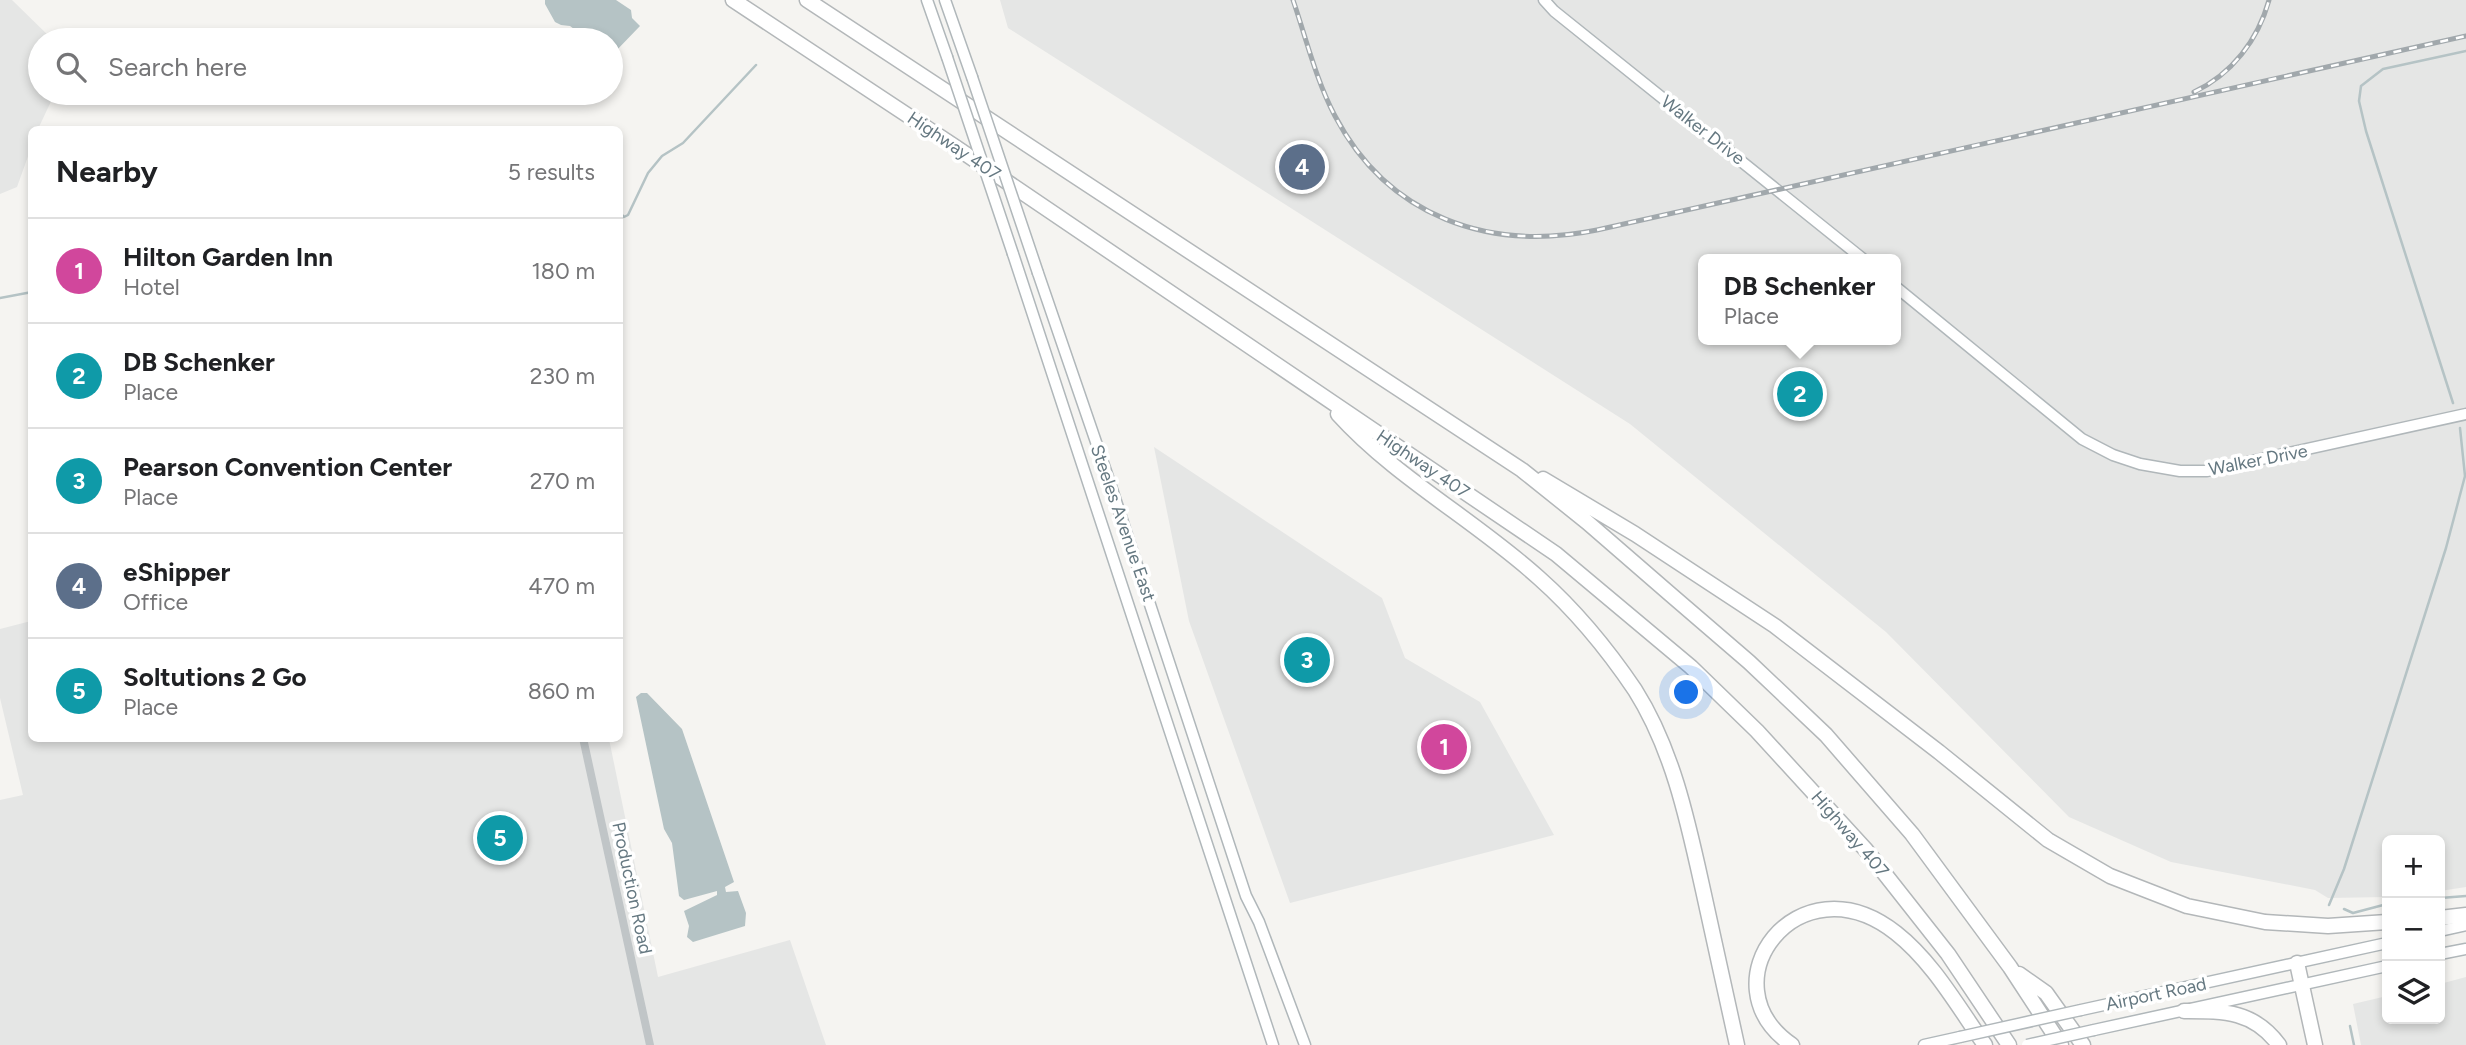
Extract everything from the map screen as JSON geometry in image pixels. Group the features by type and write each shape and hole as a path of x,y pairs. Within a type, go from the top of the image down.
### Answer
{"highway":[{"name":"Highway 407","path":"733,0 954,146 1556,554 1691,667 1757,731 1866,850 1948,954 2009,1045"},
{"path":"807,0 1522,470 1587,522 1749,662 1826,735 1912,834 2010,967 2060,1045"},
{"path":"1323,398 1363,441 1491,537 1540,579 1592,634 1636,692 1663,747 1686,814 1737,1045"},
{"path":"1522,470 1567,492 1775,626 2048,840 2110,876 2186,906 2265,922 2328,926 2382,922"},
{"path":"1793,1045 1775,1030 1759,1000 1760,963 1772,940 1787,923 1810,912 1830,908 1856,911 1873,918 1908,943 1928,965 1985,1045"},
{"path":"2445,917 2466,915"},
{"path":"2297,963 2315,1045"},
{"path":"2010,967 2046,993 2083,1045"},
{"path":"2183,1011 2218,1011 2246,1017 2265,1029 2279,1045"}],"main road":[{"name":"Steeles Avenue East","path":"927,0 1273,1045"},
{"name":"Steeles Avenue East","path":"945,0 1247,896 1305,1045"},
{"name":"Walker Drive","path":"1544,0 1857,254"},
{"name":"Walker Drive","path":"1901,291 2082,439 2113,455 2158,468 2207,471 2466,414"},
{"path":"2445,930 2466,925"},
{"name":"Airport Road","path":"1924,1045 2382,944"},
{"path":"2445,953 2466,949"},
{"name":"Airport Road","path":"2027,1045 2382,967"}],"street":[{"name":"Production Road","path":"584,742 650,1045"}],"shaded area":[{"path":"0,0 12,0 41,28 28,28 28,105 49,105 39,126 28,126 28,156 17,187 0,194"},
{"path":"545,0 616,0 631,10 632,18 640,26 623,44 623,28 573,28 561,25 555,22"},
{"path":"1000,0 2466,0 2466,887 2445,890 2445,835 2382,835 2382,897 2328,898 2315,890 2171,862 2069,817 1886,632 1630,424 1008,28"},
{"path":"1154,447 1382,598 1405,658 1480,702 1554,835 1290,903 1189,621"},
{"path":"28,622 28,742 610,742 658,977 790,940 826,1045 0,1045 0,800 23,795 0,698 0,629"},
{"path":"647,693 682,729 734,882 725,887 726,892 738,891 746,913 745,926 693,942 687,937 689,926 684,911 717,895 717,891 684,900 679,896 672,843 664,829 636,697"},
{"path":"2466,977 2466,1045 2361,1045 2353,1004 2382,997 2382,1024 2445,1024 2445,983"}],"waterway":[{"path":"2453,403 2366,131 2359,101 2361,86 2383,69 2466,51"},
{"path":"623,216 628,215 648,173 662,156 683,143 756,65"},
{"path":"0,298 28,293"},
{"path":"2329,905 2344,869 2446,548 2465,476 2460,428"},
{"path":"2445,898 2466,896"},
{"path":"2344,909 2353,913 2382,905"},
{"path":"2350,1026 2354,1045"}],"railway":[{"path":"1293,0 1328,102 1357,151 1383,180 1413,202 1445,219 1481,230 1518,236 1557,236 1597,230 2466,36"},
{"path":"2194,92 2220,76 2242,54 2258,29 2269,0"}],"place":[{"name":"eShipper","path":"1302,167"},
{"name":"DB Schenker","path":"1800,394"},
{"name":"Pearson Convention Center","path":"1307,660"},
{"name":"Hilton Garden Inn","path":"1444,747"},
{"name":"Soltutions 2 Go","path":"500,838"}]}
